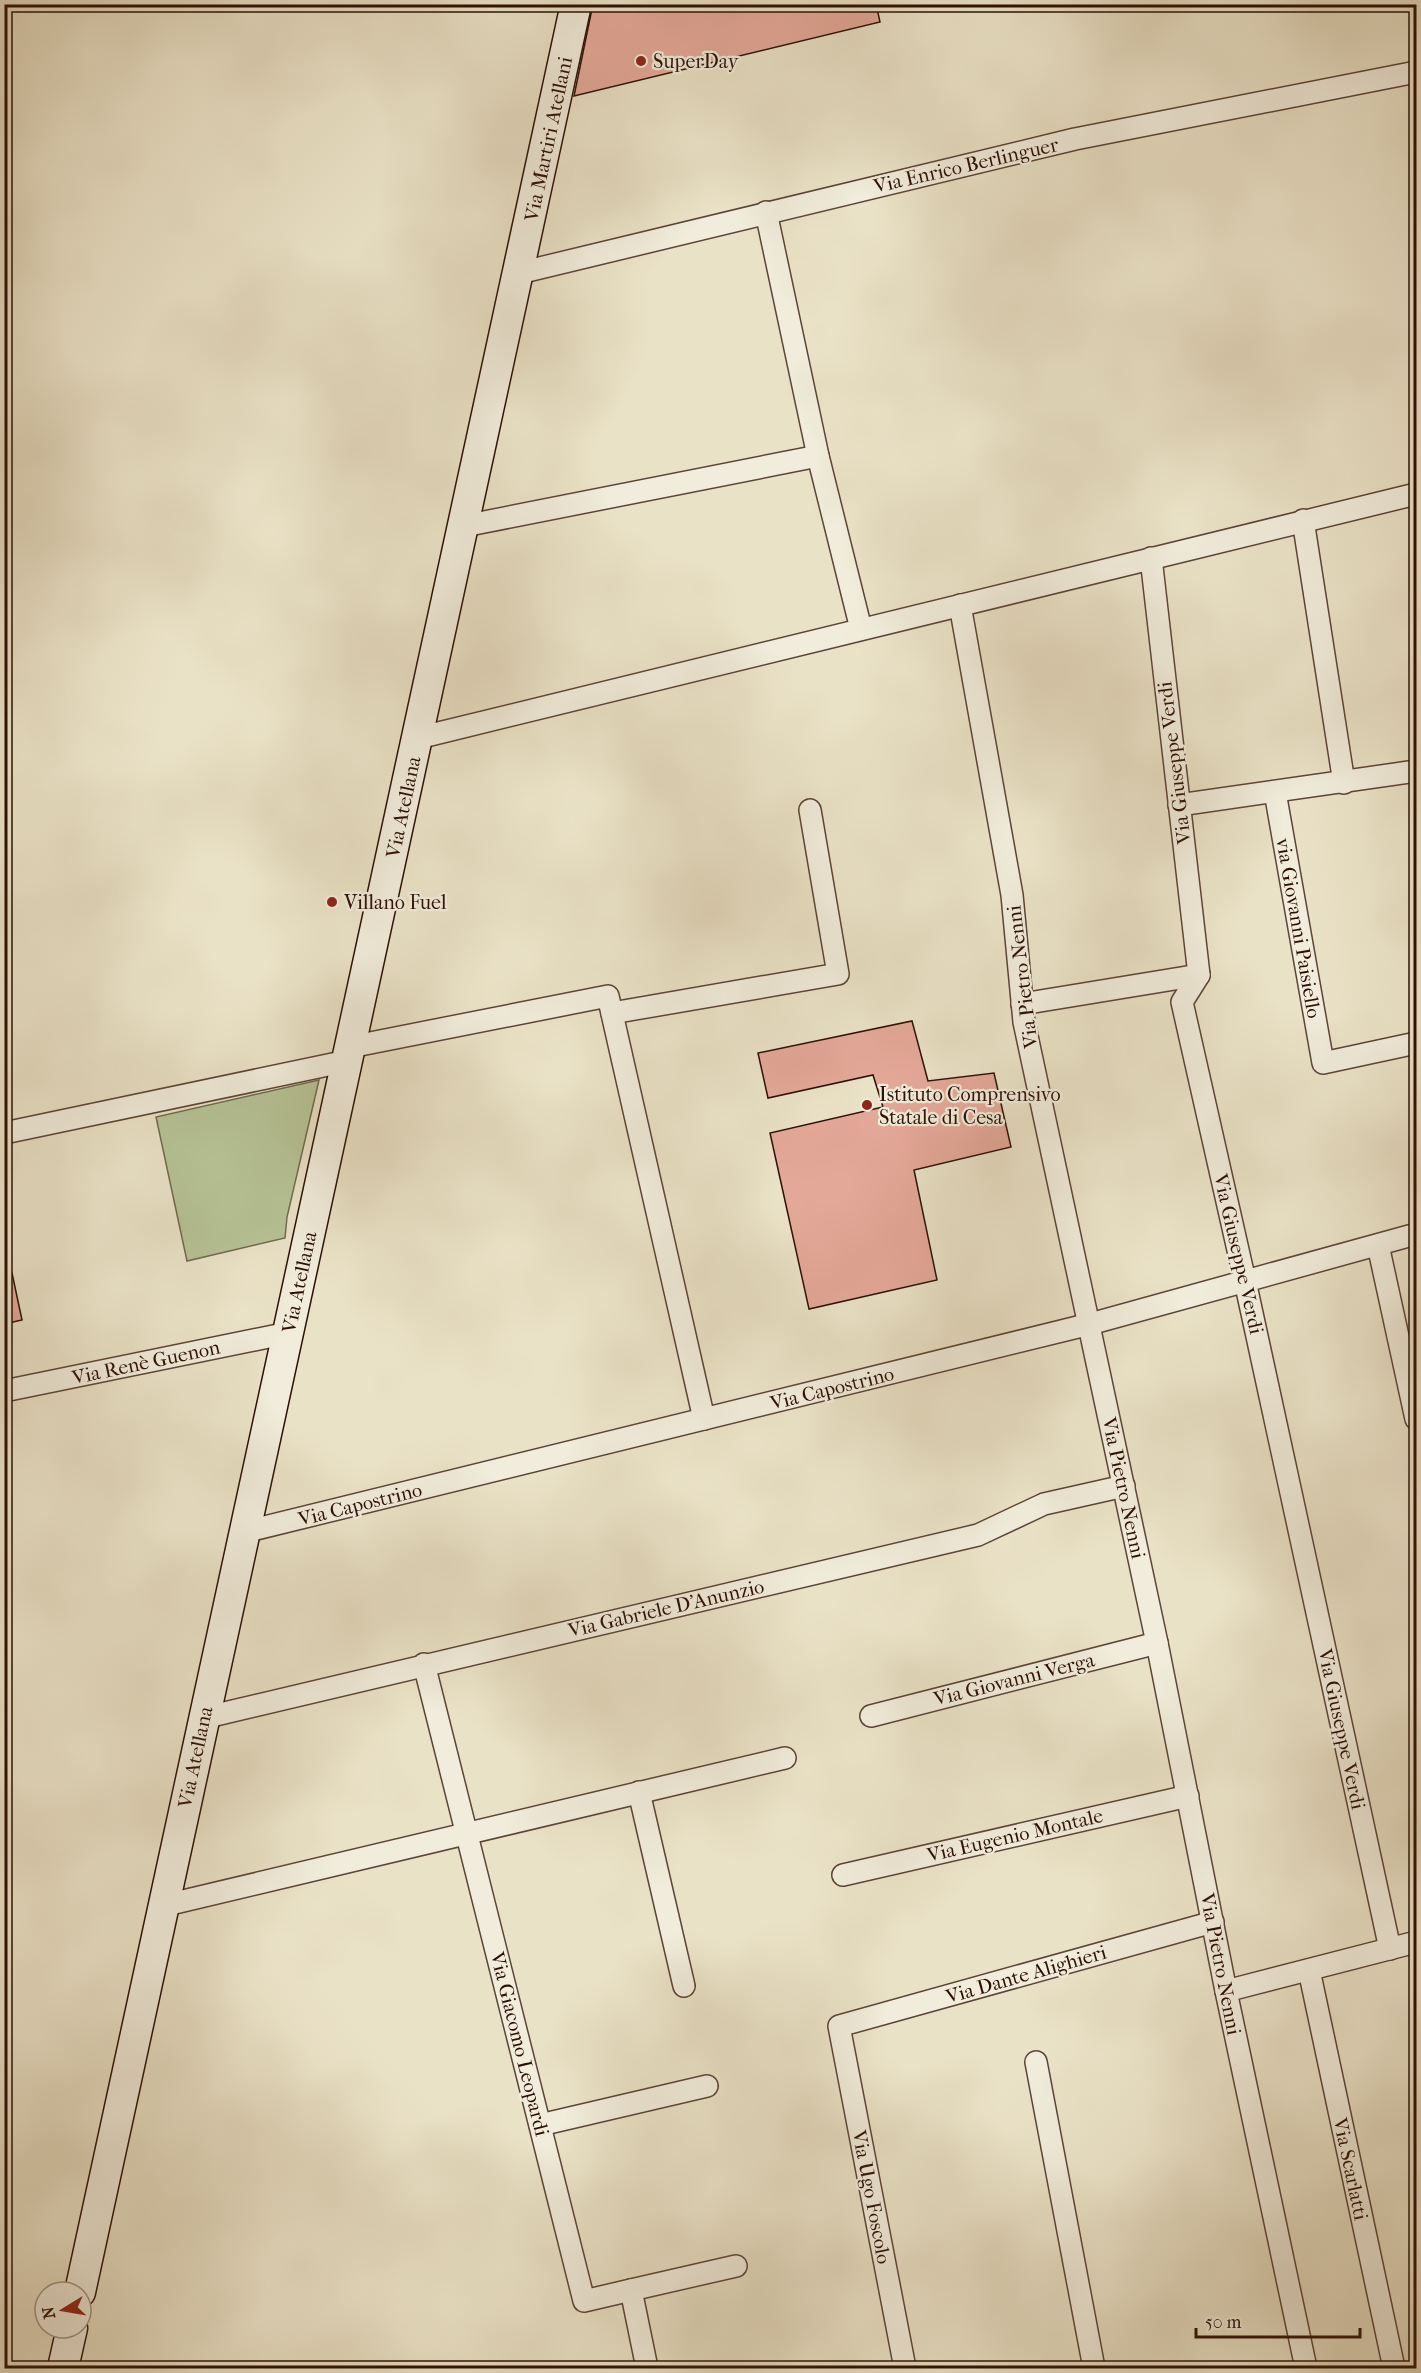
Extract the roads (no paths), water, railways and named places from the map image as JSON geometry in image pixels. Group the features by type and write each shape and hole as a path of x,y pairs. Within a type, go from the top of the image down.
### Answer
{"main road":[{"name":"Via Martiri Atellani","path":"519,273 576,4"},
{"name":"Via Atellana","path":"83,2280 162,1906 519,273"},
{"path":"63,2368 69,2340"}],"street":[{"name":"Via Enrico Berlinguer","path":"519,273 1075,139 1416,72"},
{"path":"766,212 818,456 861,629"},
{"path":"464,526 818,456"},
{"path":"418,738 1416,494"},
{"path":"1303,520 1344,783"},
{"name":"Via Giuseppe Verdi","path":"1151,558 1199,975 1182,1002 1390,1949"},
{"name":"Via Pietro Nenni","path":"960,605 1012,896 1024,1022 1157,1643 1226,1991 1306,2368"},
{"path":"1179,805 1416,771"},
{"name":"via Giovanni Paisiello","path":"1275,792 1323,1063 1416,1043"},
{"path":"612,1013 838,974 810,810"},
{"path":"1022,1004 1199,975"},
{"path":"9,1132 608,996 704,1419"},
{"name":"Via Capostrino","path":"244,1532 1090,1324 1416,1234"},
{"path":"1378,1245 1416,1419"},
{"name":"Via Renè Guenon","path":"4,1391 288,1333"},
{"name":"Via Gabriele D'Anunzio","path":"203,1718 978,1535 1044,1504 1124,1486"},
{"name":"Via Giovanni Verga","path":"871,1716 1157,1643"},
{"name":"Via Giacomo Leopardi","path":"424,1664 584,2301 631,2290"},
{"path":"162,1906 785,1758"},
{"path":"639,1792 684,1986"},
{"name":"Via Eugenio Montale","path":"843,1875 1188,1796"},
{"name":"Via Dante Alighieri","path":"839,2026 1213,1922"},
{"path":"1226,1991 1416,1942"},
{"name":"Via Scarlatti","path":"1309,1970 1394,2368"},
{"name":"Via Ugo Foscolo","path":"839,2026 905,2368"},
{"path":"1036,2062 1094,2368"},
{"path":"540,2125 707,2086"},
{"path":"647,2368 631,2290 736,2266"}],"place":[{"name":"SuperDay","path":"641,61"},
{"name":"Villano Fuel","path":"332,902"},
{"name":"Istituto Comprensivo Statale di Cesa","path":"867,1105"}]}
